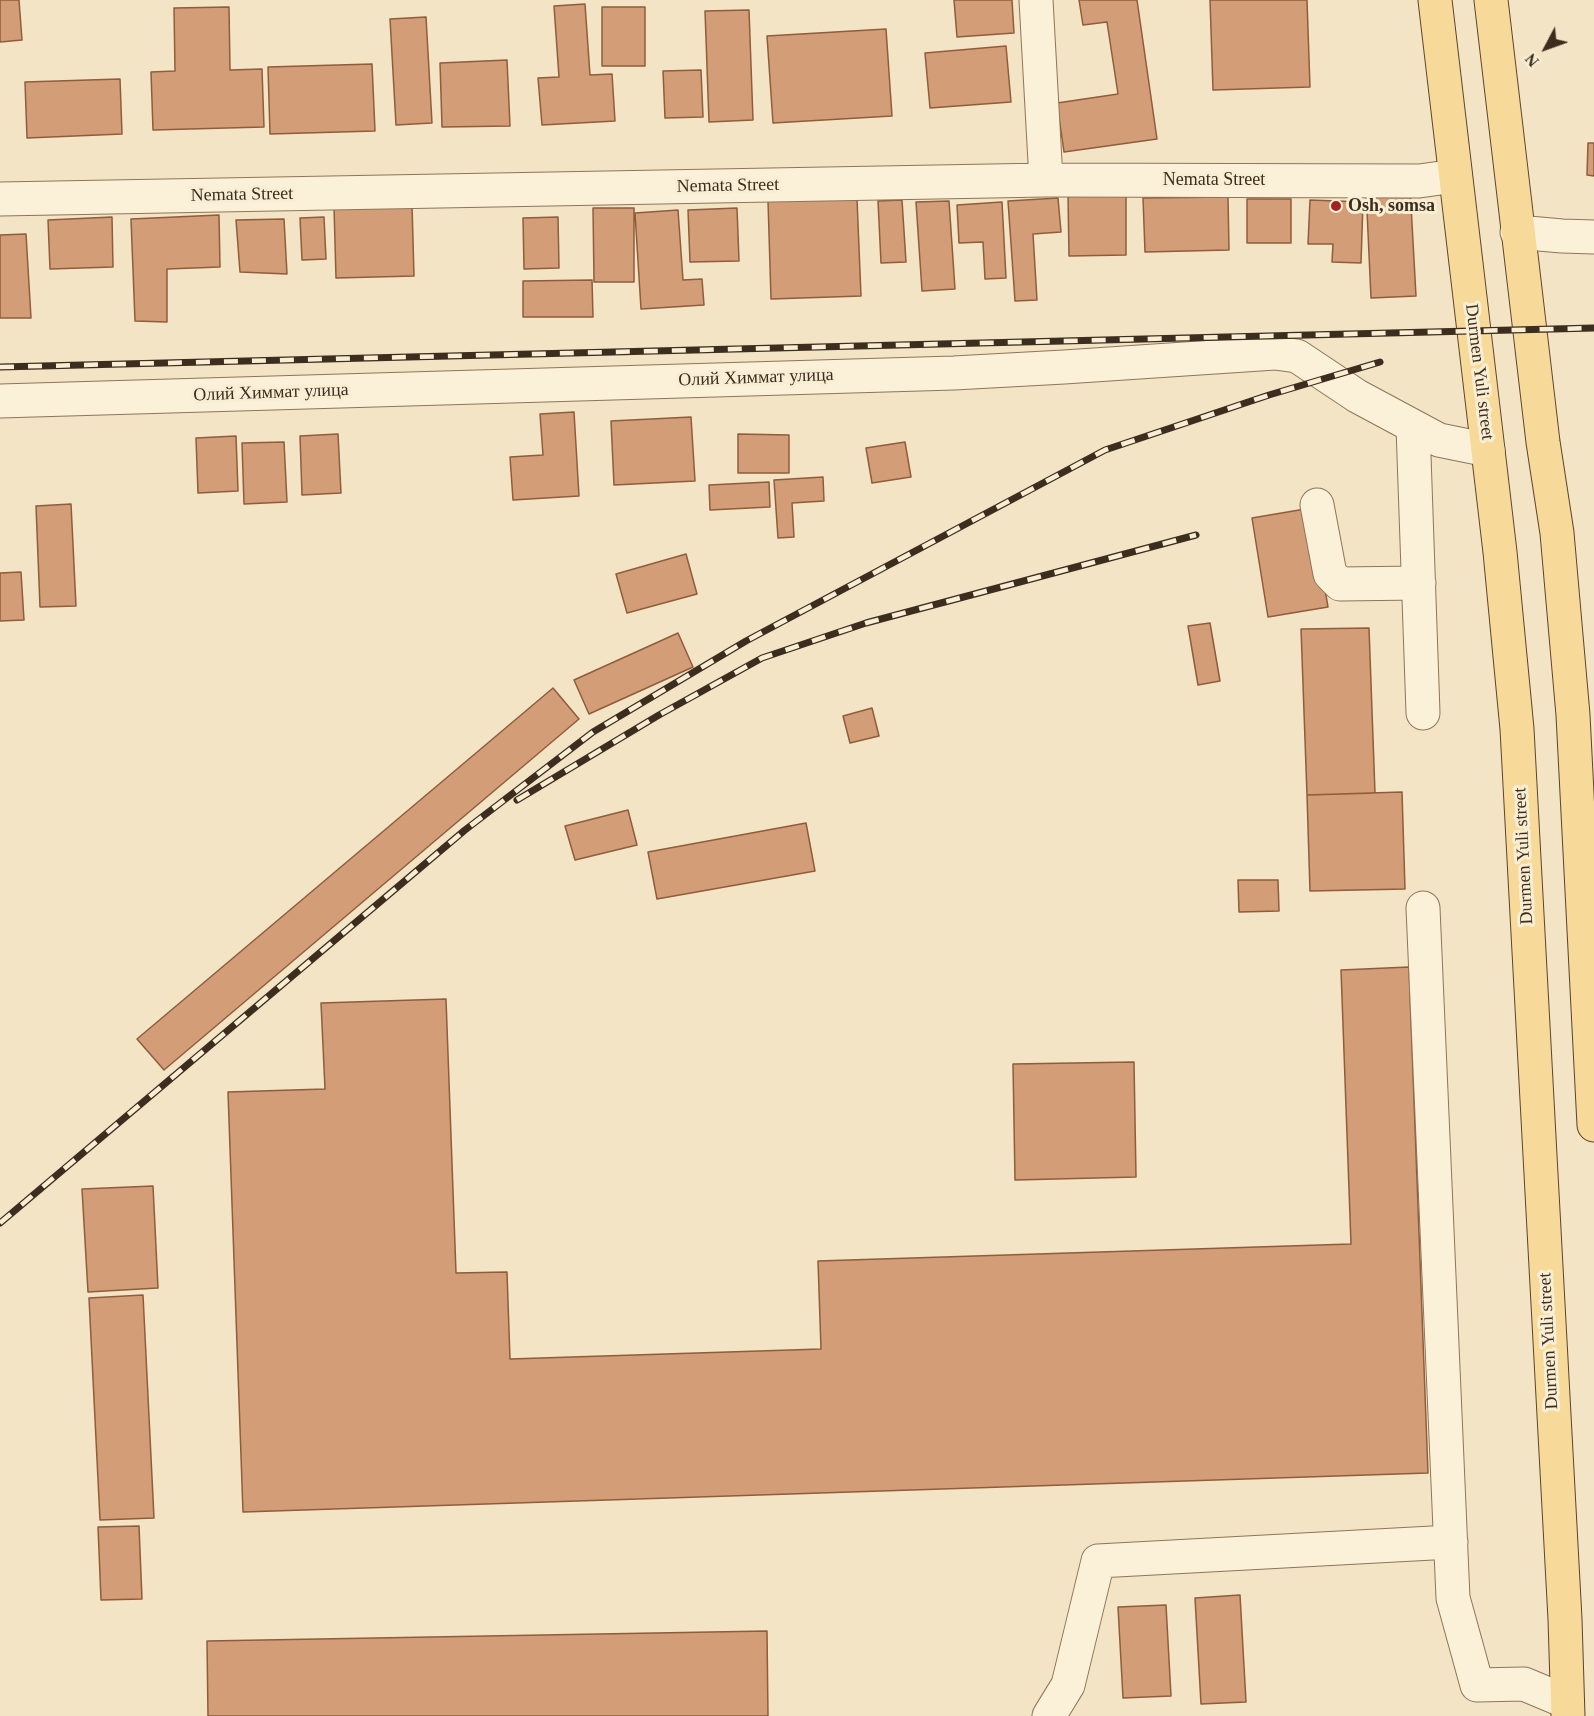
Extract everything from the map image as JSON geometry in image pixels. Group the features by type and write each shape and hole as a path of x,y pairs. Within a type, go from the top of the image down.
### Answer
{"main road":[{"name":"Durmen Yuli street","path":"1435,0 1500,552 1517,729 1565,1619 1576,1706"},
{"path":"1491,0 1543,442 1557,533 1572,704 1594,1125"}],"street":[{"path":"1036,0 1046,180"},
{"name":"Nemata Street","path":"0,200 1046,180 1419,181 1455,176"},
{"path":"1517,232 1594,237"},
{"name":"Олий Химмат улица","path":"0,401 942,373 1275,353 1297,356 1357,396 1439,440 1488,450"},
{"path":"1413,427 1423,713"},
{"path":"1317,505 1330,574 1340,584 1419,583"},
{"path":"1423,908 1453,1598 1477,1685 1524,1684 1576,1706"},
{"path":"1049,1716 1068,1685 1098,1561 1451,1542"}],"building":[{"path":"0,0 19,0 22,40 0,42"},
{"path":"954,0 1012,0 1014,33 957,37"},
{"path":"1079,0 1137,0 1157,139 1064,152 1057,103 1118,94 1107,22 1083,25"},
{"path":"1210,0 1307,0 1310,87 1213,90"},
{"path":"585,4 590,75 612,74 615,121 542,125 538,78 559,77 554,6"},
{"path":"229,7 230,70 262,69 264,127 153,130 151,72 175,71 174,8"},
{"path":"602,7 645,7 645,66 602,66"},
{"path":"749,10 753,120 709,122 705,11"},
{"path":"426,17 432,123 396,125 390,19"},
{"path":"886,29 892,116 773,123 767,36"},
{"path":"1006,46 1011,102 930,108 925,53"},
{"path":"507,60 510,126 442,127 440,63"},
{"path":"372,64 375,131 270,134 268,67"},
{"path":"701,70 703,117 665,118 663,71"},
{"path":"120,79 122,134 27,138 25,82"},
{"path":"1588,143 1594,143 1594,176 1587,175"},
{"path":"1410,187 1416,296 1371,298 1366,189"},
{"path":"1126,194 1126,255 1069,256 1068,195"},
{"path":"1228,197 1229,250 1145,252 1143,198"},
{"path":"1058,198 1061,232 1033,234 1037,300 1015,301 1008,201"},
{"path":"857,199 861,296 771,299 768,201"},
{"path":"1247,199 1291,199 1291,243 1247,243"},
{"path":"902,200 906,262 881,263 878,201"},
{"path":"1310,200 1363,202 1361,263 1332,262 1333,244 1308,244"},
{"path":"949,201 955,289 922,291 916,202"},
{"path":"1002,202 1006,278 985,279 983,242 959,243 957,205"},
{"path":"412,205 414,276 336,278 334,207"},
{"path":"593,208 634,208 634,282 594,282"},
{"path":"737,208 739,261 690,262 688,210"},
{"path":"678,210 683,280 702,279 704,305 641,309 635,213"},
{"path":"219,215 220,267 167,269 167,322 135,321 131,219"},
{"path":"112,217 113,267 50,269 48,220"},
{"path":"324,217 326,259 302,260 300,218"},
{"path":"558,217 559,268 524,269 523,218"},
{"path":"284,219 287,274 240,272 236,220"},
{"path":"26,234 31,318 0,318 0,235"},
{"path":"592,280 593,317 523,317 523,281"},
{"path":"574,412 579,496 513,500 510,457 543,455 540,414"},
{"path":"691,417 695,481 614,485 611,421"},
{"path":"338,434 341,493 302,495 300,436"},
{"path":"738,434 789,435 789,473 738,473"},
{"path":"236,436 238,491 198,493 196,438"},
{"path":"284,442 287,502 244,504 242,443"},
{"path":"905,442 911,477 872,483 866,448"},
{"path":"823,477 824,501 792,503 794,537 778,538 774,480"},
{"path":"769,482 770,507 710,510 709,485"},
{"path":"71,504 76,606 40,607 36,506"},
{"path":"1311,508 1328,607 1268,617 1252,518"},
{"path":"686,554 697,594 627,613 616,574"},
{"path":"21,572 24,620 0,621 0,573"},
{"path":"1210,623 1220,681 1198,685 1188,626"},
{"path":"1369,628 1375,793 1307,795 1301,629"},
{"path":"678,633 693,667 589,714 574,680"},
{"path":"553,688 579,719 164,1070 137,1039"},
{"path":"872,708 879,736 850,743 843,716"},
{"path":"1402,792 1405,889 1310,891 1307,795"},
{"path":"628,810 637,845 575,860 565,826"},
{"path":"806,823 815,871 657,899 648,852"},
{"path":"1238,880 1278,880 1279,911 1239,912"},
{"path":"1409,967 1428,1473 243,1512 228,1092 325,1089 321,1003 446,999 456,1273 507,1272 510,1359 821,1349 818,1261 1351,1244 1341,970"},
{"path":"1134,1062 1136,1177 1015,1180 1013,1064"},
{"path":"153,1186 158,1288 88,1292 82,1189"},
{"path":"143,1295 154,1518 100,1520 89,1298"},
{"path":"139,1526 142,1599 101,1600 98,1527"},
{"path":"1240,1595 1246,1702 1201,1704 1195,1598"},
{"path":"1166,1605 1171,1696 1123,1698 1118,1607"},
{"path":"767,1631 768,1716 208,1716 207,1641"}],"railway":[{"path":"0,367 1594,328"},
{"path":"0,1223 465,830 593,732 746,641 1105,450 1269,395 1380,362"},
{"path":"517,800 659,715 762,658 866,623 1196,535"}],"place":[{"name":"Osh, somsa","path":"1336,206"}]}
